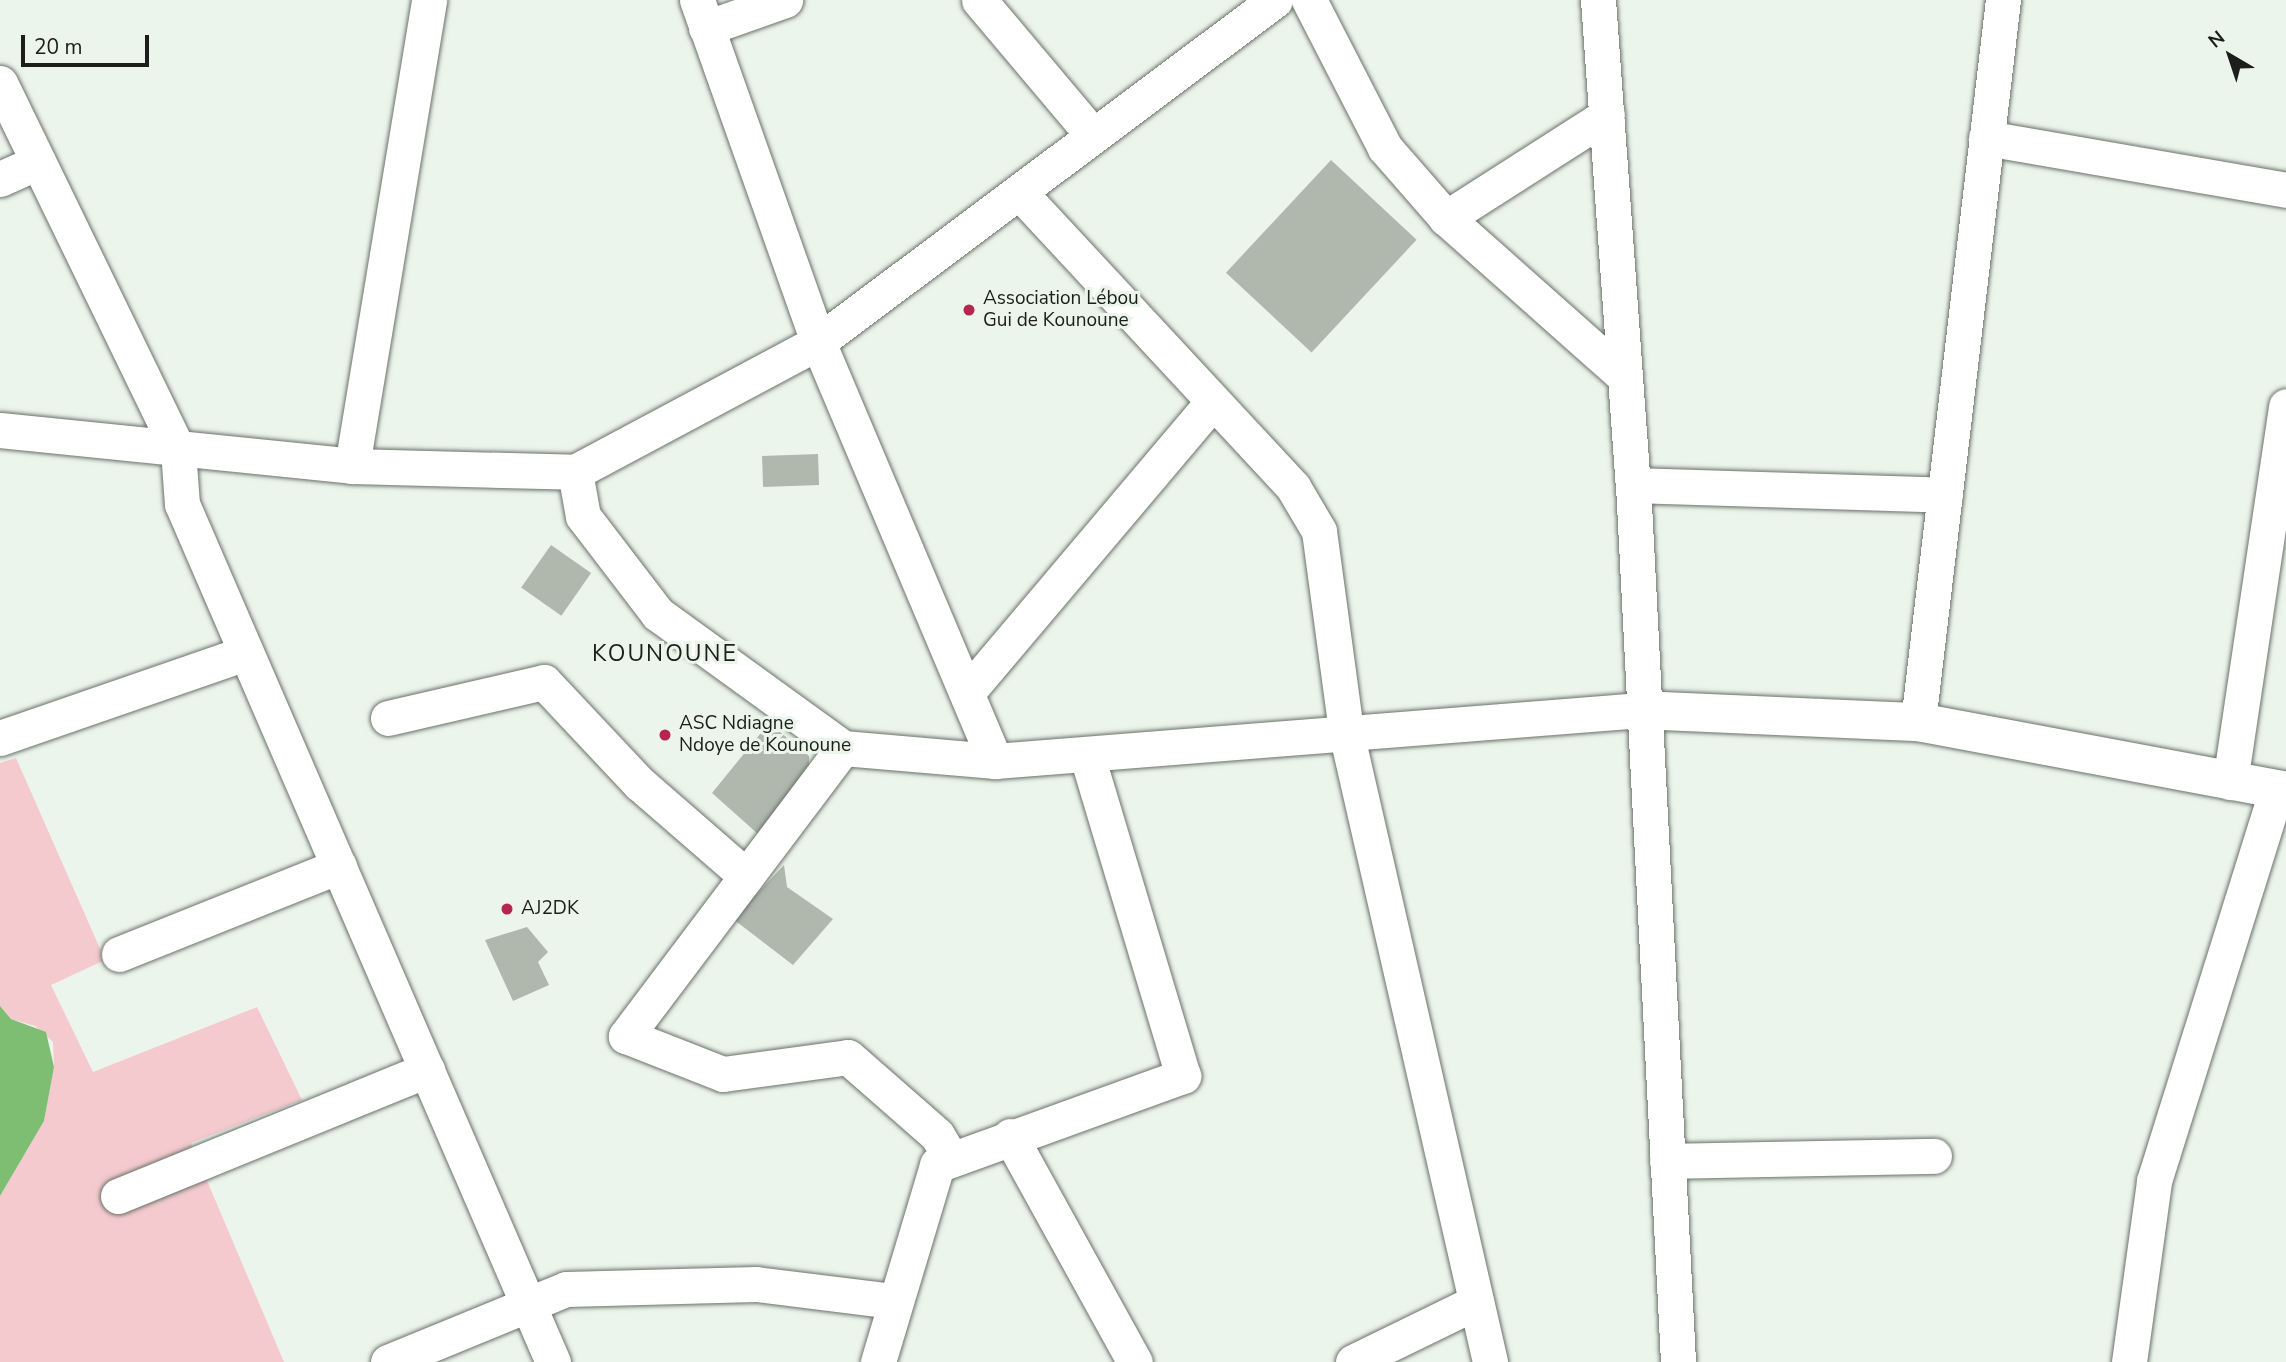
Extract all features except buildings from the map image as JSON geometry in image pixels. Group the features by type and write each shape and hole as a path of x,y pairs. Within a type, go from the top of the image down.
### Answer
{"street":[{"path":"352,466 429,0"},
{"path":"785,0 701,14 818,342 970,689 995,761"},
{"path":"979,0 1092,134"},
{"path":"0,430 352,466 575,472 818,342 1020,193 1092,134 1275,0"},
{"path":"1309,0 1385,148 1446,218 1625,377"},
{"path":"1598,0 1633,485 1641,710 1678,1362"},
{"path":"1918,722 2003,0"},
{"path":"0,83 178,450 182,503 554,1362"},
{"path":"1446,218 1607,115"},
{"path":"1986,138 2286,190"},
{"path":"0,179 38,162"},
{"path":"1020,193 1210,404 1293,487 1319,531 1346,732 1490,1362"},
{"path":"970,689 1210,404"},
{"path":"2230,782 2286,406"},
{"path":"575,472 583,516 658,614 843,748 995,761 1641,710 1918,722 2230,782 2282,789 2154,1181 2129,1362"},
{"path":"1633,485 1945,495"},
{"path":"0,738 246,653"},
{"path":"388,718 544,682 639,783 746,877"},
{"path":"843,748 626,1037 723,1074 848,1058 937,1135 950,1157"},
{"path":"877,1362 892,1301 931,1173 950,1157 1183,1076 1087,755"},
{"path":"119,954 339,866"},
{"path":"118,1196 427,1070"},
{"path":"1010,1136 1135,1362"},
{"path":"1667,1161 1934,1156"},
{"path":"388,1362 528,1305 591,1286 756,1284 892,1301"},
{"path":"1353,1362 1476,1302"}],"shaded area":[{"path":"16,758 105,960 51,985 93,1072 257,1007 302,1100 191,1143 284,1362 0,1362 0,1196 44,1121 54,1066 53,1042 35,1026 11,1019 0,1006 0,763"},
{"path":"0,1006 11,1019 46,1032 54,1067 44,1121 0,1196"}],"place":[{"name":"Association Lébou Gui de Kounoune","path":"969,310"},
{"name":"ASC Ndiagne Ndoye de Kounoune","path":"665,735"},
{"name":"AJ2DK","path":"507,909"}],"district":[{"name":"KOUNOUNE","path":"665,654"}]}
